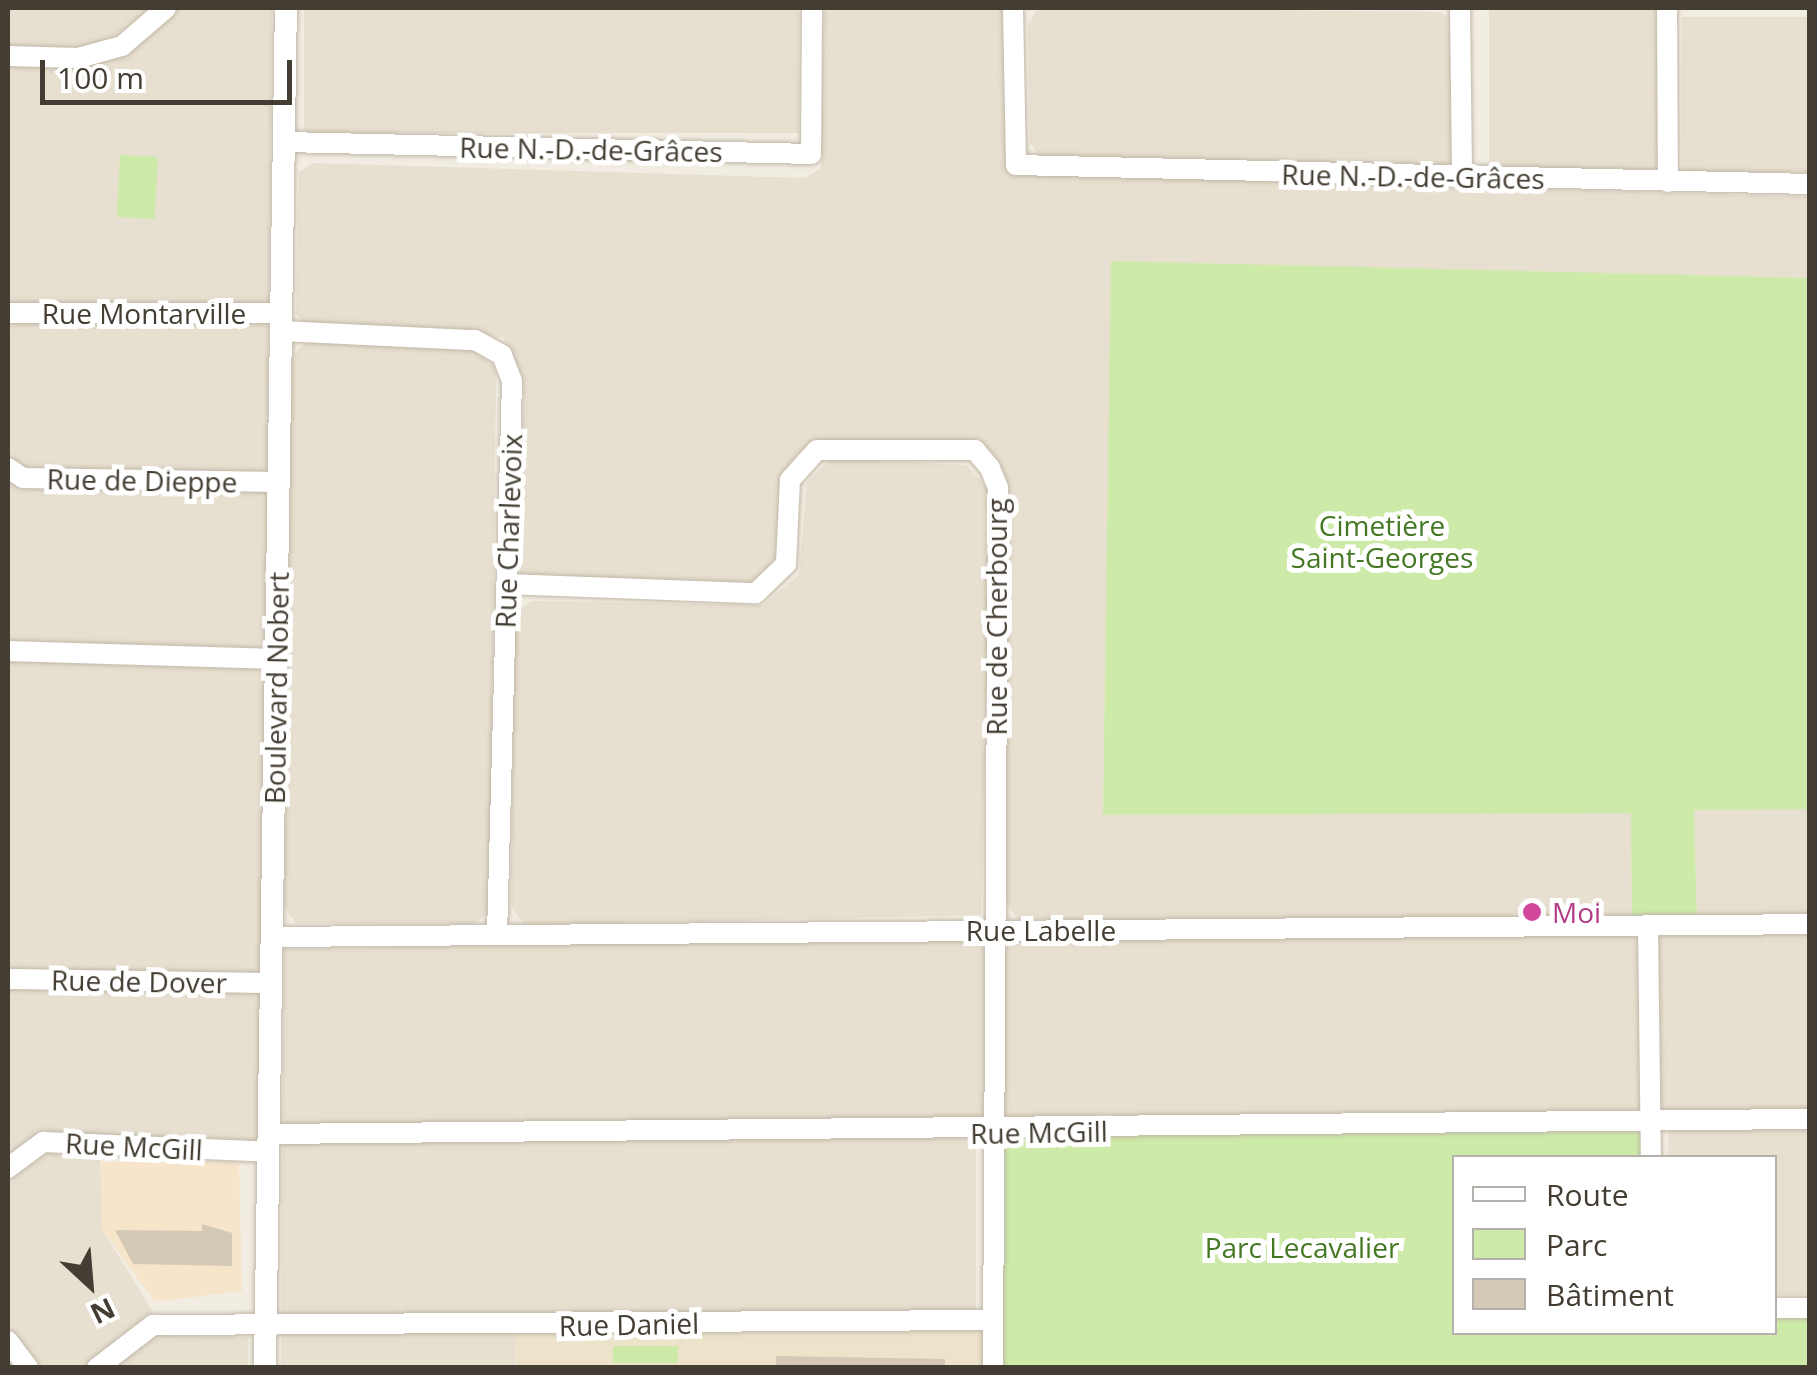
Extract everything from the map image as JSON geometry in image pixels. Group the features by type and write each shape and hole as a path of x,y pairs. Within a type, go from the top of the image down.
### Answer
{"street":[{"path":"8,56 78,58 122,46 166,8"},
{"name":"Boulevard Nobert","path":"265,1368 286,8"},
{"name":"Rue N.-D.-de-Grâces","path":"284,142 811,154 812,8"},
{"name":"Rue N.-D.-de-Grâces","path":"1013,8 1016,165 1810,184"},
{"path":"1460,8 1462,178"},
{"path":"1668,8 1668,182"},
{"name":"Rue Montarville","path":"8,313 281,322"},
{"name":"Rue Charlevoix","path":"281,322 475,340 502,356 512,380 497,934"},
{"name":"Rue de Cherbourg","path":"506,584 756,593 786,564 790,480 802,458 830,447 975,450 998,488 993,1368"},
{"name":"Rue de Dieppe","path":"8,468 23,478 279,482"},
{"path":"8,650 276,659"},
{"name":"Rue Labelle","path":"272,937 1810,924"},
{"path":"1648,925 1651,1155"},
{"name":"Rue de Dover","path":"8,979 271,983"},
{"name":"Rue McGill","path":"8,1168 43,1142 269,1143 1810,1120"},
{"path":"1777,1308 1810,1308"},
{"name":"Rue Daniel","path":"97,1368 152,1325 993,1320"},
{"path":"8,1341 28,1368"}],"shaded area":[{"path":"8,8 272,8 260,1144 100,1138 102,1229 168,1336 248,1337 248,1367 8,1368"},
{"path":"304,8 799,8 799,133 304,133"},
{"path":"824,8 1004,8 1008,174 1809,197 1809,278 1112,262 1103,815 1632,813 1632,925 1697,924 1694,810 1809,809 1809,1295 1777,1295 1777,1155 1668,1155 1669,1114 976,1120 976,1311 516,1326 515,1367 281,1368 284,949 1565,927 1018,919 1006,903 996,461 834,440 798,453 784,472 778,558 750,584 520,575 524,386 503,337 304,324 296,313 299,172 313,163 805,178 821,168"},
{"path":"1038,8 1441,12 1453,23 1452,170 1041,157 1030,143 1028,25"},
{"path":"1489,8 1659,8 1659,169 1489,169"},
{"path":"1682,17 1809,17 1809,172 1682,172"},
{"path":"306,343 471,347 496,367 490,910 475,924 296,923 284,907 292,355"},
{"path":"831,459 966,465 991,492 981,915 524,925 511,905 514,615 531,601 763,605 799,575 807,482"},
{"path":"101,1162 239,1162 242,1291 155,1302 102,1229"},
{"path":"516,1320 993,1320 993,1367 516,1367"}],"green space":[{"path":"120,155 158,157 155,219 117,217"},
{"name":"Cimetière Saint-Georges","path":"1111,261 1809,278 1809,809 1694,810 1697,925 1632,926 1631,813 1103,815"},
{"name":"Parc Lecavalier","path":"1651,1121 1651,1155 1452,1155 1452,1335 1777,1335 1777,1308 1809,1308 1809,1367 993,1367 992,1133"},
{"path":"613,1346 678,1346 678,1363 613,1363"}],"building":[{"path":"202,1224 232,1233 232,1266 133,1264 115,1230 202,1231"},
{"path":"776,1356 945,1359 945,1368 776,1368"}],"place":[{"name":"Moi","path":"1532,912"}]}
